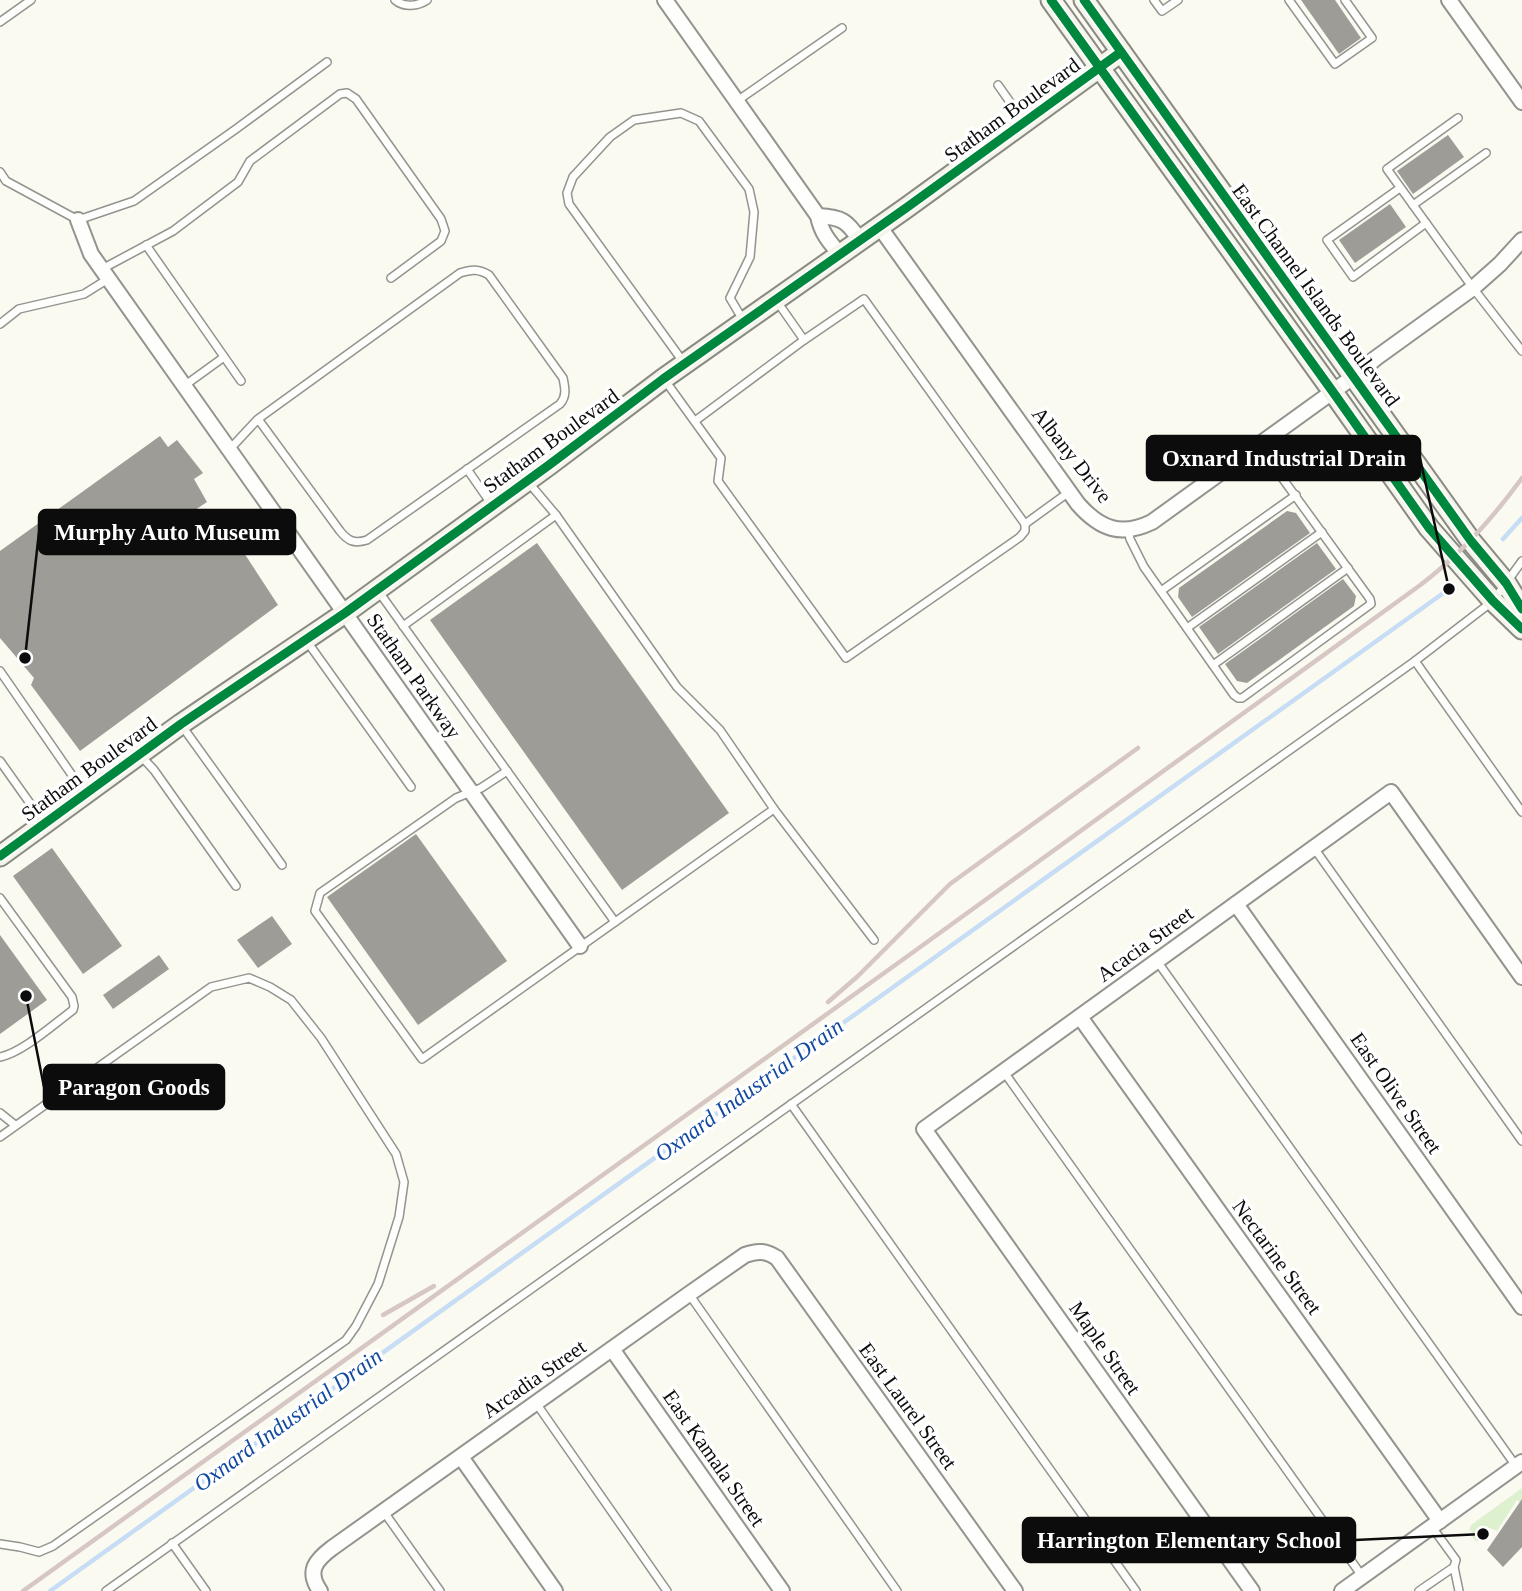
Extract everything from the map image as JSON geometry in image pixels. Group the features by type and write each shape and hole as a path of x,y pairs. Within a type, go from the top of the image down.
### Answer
{"main road":[{"name":"East Channel Islands Boulevard","path":"1051,0 1429,528 1493,601 1522,629"},
{"name":"East Channel Islands Boulevard","path":"1084,0 1471,541 1506,583 1522,609"},
{"name":"Statham Boulevard","path":"0,856 181,724 345,613 663,379 1121,52"}],"street":[{"path":"665,0 818,216 822,230 840,254"},
{"path":"1449,0 1522,102"},
{"path":"818,216 841,219 860,240"},
{"name":"Statham Parkway","path":"78,220 91,254 580,946"},
{"name":"Albany Drive","path":"879,226 1085,512 1101,525 1128,530"},
{"path":"1128,530 1152,522 1333,392 1473,288 1522,240"},
{"name":"Acacia Street","path":"924,1129 1391,792 1522,977"},
{"name":"East Olive Street","path":"1236,904 1522,1307"},
{"name":"Nectarine Street","path":"1080,1017 1436,1524"},
{"name":"Maple Street","path":"924,1129 1252,1591"},
{"name":"Arcadia Street","path":"320,1591 313,1578 318,1558 745,1255 763,1251"},
{"name":"East Laurel Street","path":"763,1251 777,1258 1014,1591"},
{"name":"East Kamala Street","path":"612,1349 782,1591"},
{"path":"461,1457 555,1591"},
{"path":"1342,1591 1519,1464"}],"lane":[{"path":"0,22 31,0"},
{"path":"397,2 418,5 427,0"},
{"path":"1154,0 1162,11 1178,0"},
{"path":"1289,0 1335,64 1372,38 1345,0"},
{"path":"737,102 842,28"},
{"path":"0,172 3,183 78,220 135,201 327,62"},
{"path":"998,85 1024,123"},
{"path":"0,324 19,309 84,294 105,274 146,245 173,231 238,182 250,161 340,94 347,93 356,99 441,219 445,231 441,241 391,278"},
{"path":"684,364 569,204 567,193 573,177 610,137 634,120 681,113 699,121 749,189 754,212 750,257 730,299 744,322"},
{"path":"1458,118 1387,170 1522,351"},
{"path":"1413,205 1486,153"},
{"path":"1400,188 1327,240 1353,276 1426,223"},
{"path":"146,245 241,381"},
{"path":"229,450 258,419 460,273 469,270 480,270 489,275 563,378 565,393 560,404 367,540 353,542 340,531 258,419"},
{"path":"775,299 804,340"},
{"path":"663,379 721,458 718,481 846,658 1025,531 1025,524 863,299 695,421"},
{"path":"184,386 224,357"},
{"path":"1128,530 1144,567 1234,695 1242,698 1371,604 1259,445"},
{"path":"467,469 492,506"},
{"path":"527,481 556,515 677,687 720,730 774,809 874,940"},
{"path":"1025,524 1070,492"},
{"path":"1161,592 1296,495"},
{"path":"403,626 556,515"},
{"path":"1187,628 1322,532"},
{"path":"106,1591 1415,662 1493,601 1522,561"},
{"path":"1213,665 1348,568"},
{"path":"377,589 615,922"},
{"path":"306,639 411,787"},
{"path":"1415,662 1522,812"},
{"path":"0,671 85,794"},
{"path":"181,724 282,864"},
{"path":"139,754 154,770 236,886"},
{"path":"0,761 44,823"},
{"path":"507,771 481,788 456,798 320,893 315,911 422,1059 774,809"},
{"path":"1314,848 1522,1141"},
{"path":"0,898 72,997 74,1006 73,1010 28,1044 10,1055 0,1057"},
{"path":"1157,961 1519,1464"},
{"path":"0,1137 211,987 249,978 292,1000 321,1038 396,1154 404,1182 399,1217 377,1284 356,1326 346,1339 53,1546 39,1552 0,1544"},
{"path":"1004,1072 1363,1576"},
{"path":"791,1104 1136,1591"},
{"path":"0,1113 15,1125"},
{"path":"689,1294 897,1591"},
{"path":"536,1403 667,1591"},
{"path":"384,1512 440,1591"},
{"path":"1436,1524 1456,1560 1454,1567 1459,1591"},
{"path":"172,1543 206,1591"},
{"path":"1419,1591 1454,1567"}],"green space":[{"path":"1522,1488 1522,1504 1517,1500 1497,1531 1487,1527 1477,1542 1470,1534 1471,1525"}],"building":[{"path":"1301,0 1335,0 1361,38 1339,54"},
{"path":"1448,135 1464,157 1413,194 1397,171"},
{"path":"1390,204 1406,227 1355,263 1339,240"},
{"path":"160,436 168,447 177,440 203,473 194,479 207,502 195,510 219,545 233,536 278,605 80,751 31,685 34,678 0,638 0,551"},
{"path":"1287,511 1296,513 1310,533 1192,617 1178,597 1179,588"},
{"path":"537,543 729,813 622,890 430,620"},
{"path":"1317,543 1336,569 1218,654 1199,627"},
{"path":"1343,579 1356,596 1354,606 1247,683 1237,681 1225,664"},
{"path":"416,834 507,961 418,1025 327,897"},
{"path":"52,848 122,946 83,974 13,876"},
{"path":"272,916 292,944 258,968 237,940"},
{"path":"0,935 47,1000 0,1034"},
{"path":"159,955 169,969 113,1009 103,995"},
{"path":"1522,1499 1522,1547 1503,1567 1487,1550"}],"waterway":[{"name":"Oxnard Industrial Drain","path":"1503,539 1522,518"},
{"name":"Oxnard Industrial Drain","path":"50,1591 1449,589"}],"railway":[{"path":"23,1591 1419,586 1475,536 1522,478"},
{"path":"828,1002 858,976 950,884 1138,748"},
{"path":"383,1315 434,1286"}],"cycle path":[{"path":"1051,0 1429,528 1493,601 1522,629"},
{"path":"1084,0 1471,541 1506,583 1522,609"},
{"path":"0,856 181,724 345,613 663,379 1121,52"}],"place":[{"name":"Oxnard Industrial Drain","path":"1449,589"},
{"name":"Murphy Auto Museum","path":"25,658"},
{"name":"Paragon Goods","path":"26,996"},
{"name":"Harrington Elementary School","path":"1483,1534"}]}
